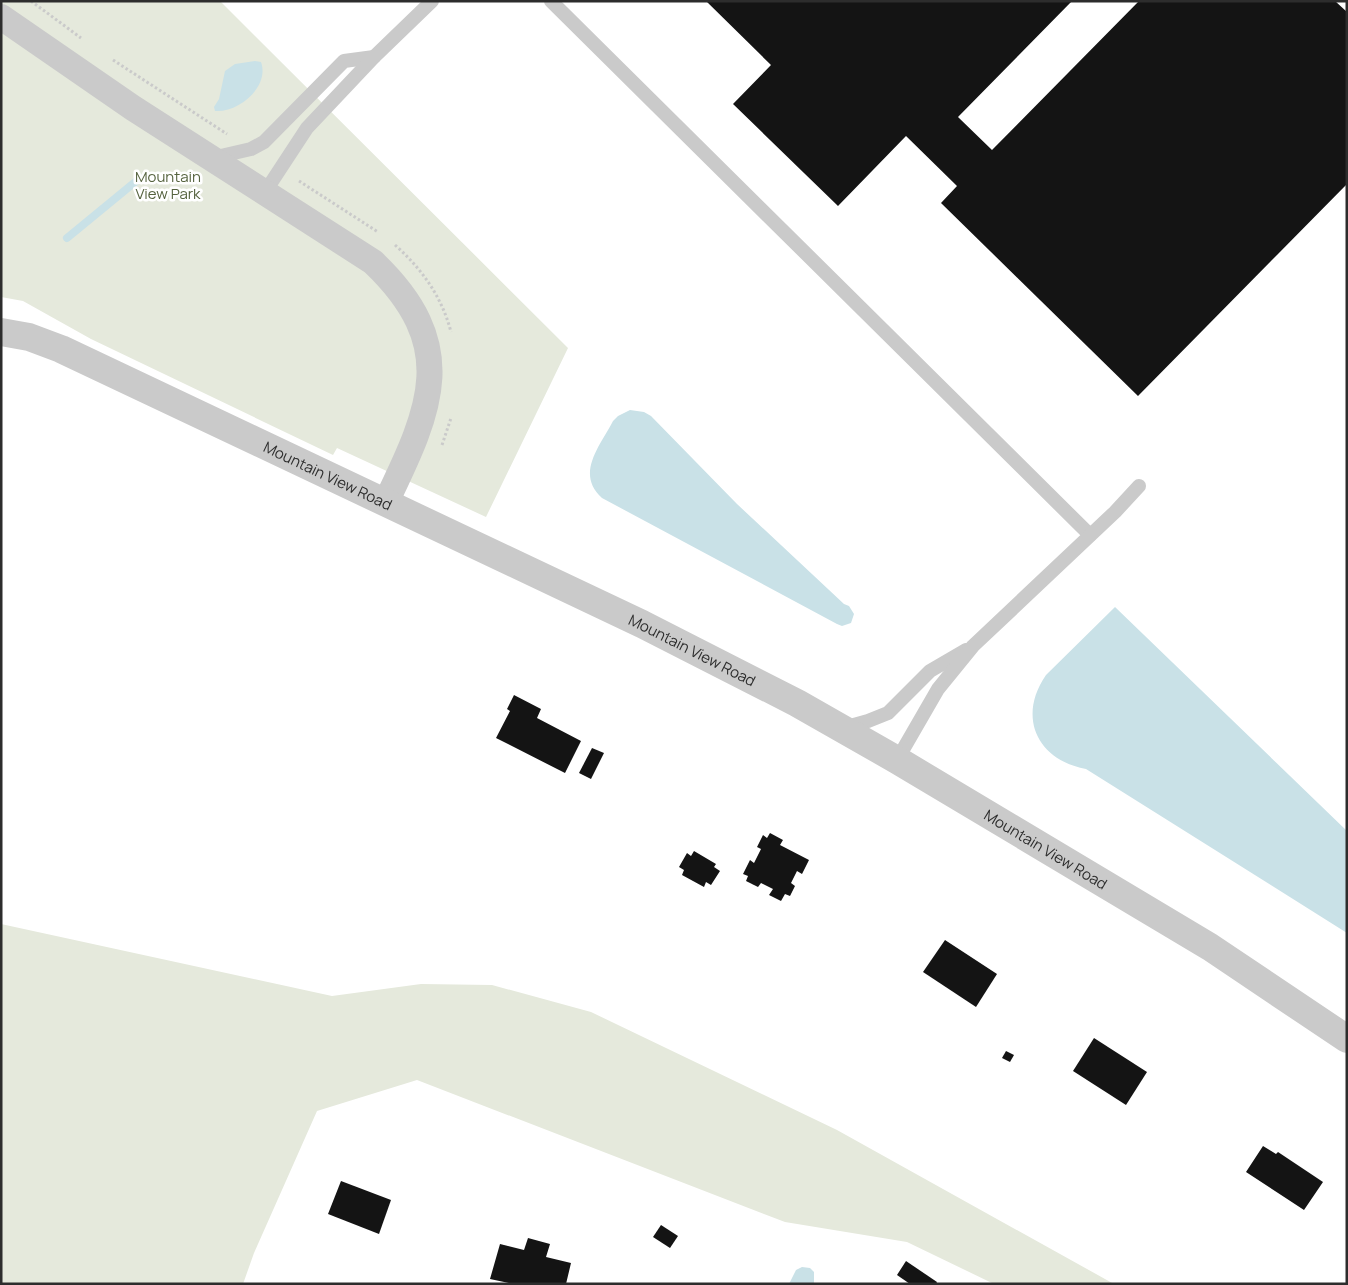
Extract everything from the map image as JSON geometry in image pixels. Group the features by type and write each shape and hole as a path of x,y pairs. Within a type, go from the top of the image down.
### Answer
{"street":[{"path":"1,17 133,108 374,262 396,283 418,318 429,354 428,395 418,431 386,502"},
{"name":"Mountain View Road","path":"1,332 29,337 61,349 721,662 897,760 1210,947 1347,1039"}],"lane":[{"path":"265,192 307,128 374,57 432,1"},
{"path":"550,1 1090,535"},
{"path":"211,158 251,149 264,142 344,61 374,57"},
{"path":"897,760 938,689 973,646 1139,486"},
{"path":"840,728 868,721 888,713 930,671 973,646"}],"path":[{"path":"31,1 88,43"},
{"path":"111,58 232,137"}],"green space":[{"name":"Mountain View Park","path":"1,1 220,1 568,348 486,517 337,448 333,455 91,339 23,301 1,297"},
{"path":"1,924 332,996 421,984 492,985 591,1012 837,1130 1114,1284 994,1284 907,1242 785,1222 417,1080 317,1111 254,1253 243,1284 1,1284"}],"water":[{"path":"261,62 263,71 261,80 250,97 233,108 215,111 214,107 219,99 225,71 235,64"},
{"path":"630,410 644,412 651,416 737,504 844,604 849,606 854,614 851,623 842,626 837,624 602,498 594,489 590,479 592,460 613,421"},
{"path":"1115,607 1347,831 1347,933 1086,769 1069,764 1055,756 1044,746 1037,734 1033,721 1033,706 1037,691 1046,675"},
{"path":"802,1267 810,1268 814,1272 814,1284 789,1284 796,1270"}],"building":[{"path":"706,1 1072,1 958,117 992,150 1139,1 1335,1 1347,12 1347,184 1138,396 941,203 957,186 906,136 838,206 733,104 771,65"},
{"path":"514,695 541,709 537,718 581,741 565,773 496,738 510,711 507,709"},
{"path":"592,748 604,753 591,779 579,773"},
{"path":"770,833 783,840 780,845 809,860 802,874 797,871 791,883 795,886 790,896 785,894 781,901 769,895 773,889 761,883 758,887 746,881 748,876 743,874 750,860 754,863 761,849 757,847 763,835 767,838"},
{"path":"694,851 716,864 714,867 720,871 711,885 706,882 704,887 682,875 684,870 679,867 687,853 691,856"},
{"path":"945,940 997,974 976,1007 923,972"},
{"path":"1094,1038 1147,1072 1126,1105 1073,1071"},
{"path":"1006,1051 1014,1055 1010,1062 1002,1058"},
{"path":"1263,1146 1276,1154 1278,1152 1323,1182 1304,1210 1246,1172"},
{"path":"341,1181 391,1200 379,1234 328,1214"},
{"path":"661,1225 678,1236 670,1248 653,1237"},
{"path":"528,1238 550,1244 546,1257 571,1263 566,1284 513,1284 490,1279 500,1244 524,1250"},
{"path":"906,1261 937,1282 936,1284 910,1284 897,1275"}],"waterway":[{"path":"67,238 140,178"}]}
